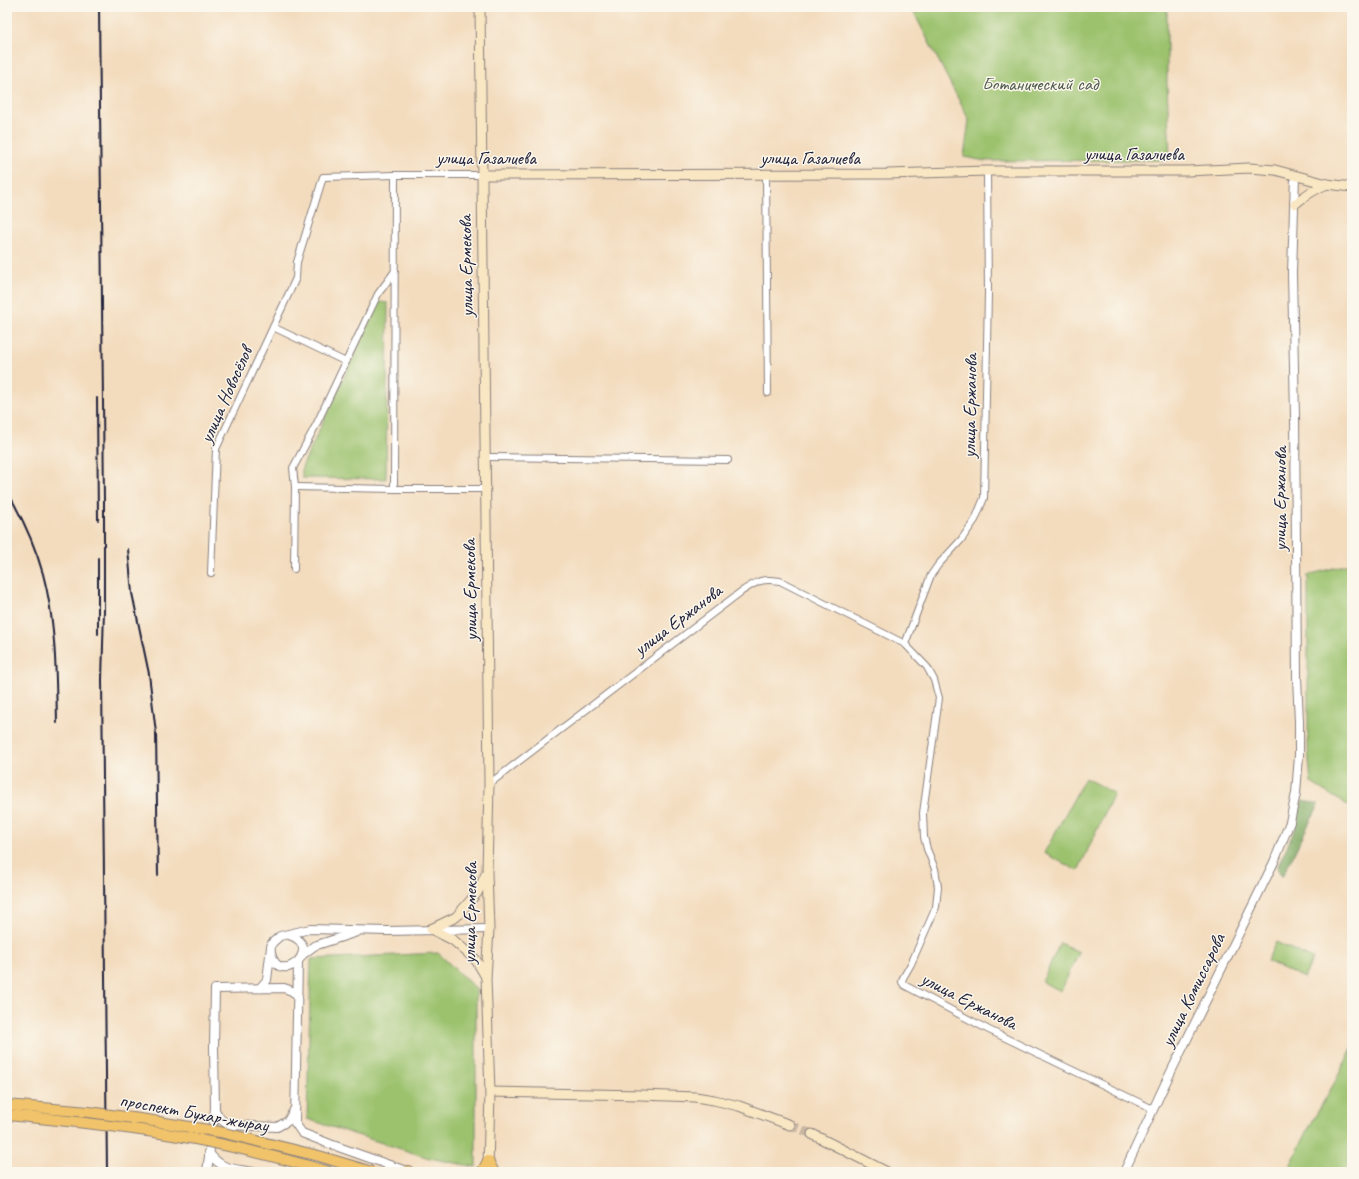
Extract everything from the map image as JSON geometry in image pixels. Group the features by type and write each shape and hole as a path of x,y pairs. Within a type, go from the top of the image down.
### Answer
{"main road":[{"name":"улица Ермекова","path":"480,7 489,784 487,873 489,929 486,978 490,1092 488,1172"},
{"name":"улица Газалиева","path":"482,175 888,174 987,171 1188,171 1249,168 1275,170 1327,184 1352,187"},
{"path":"1295,204 1301,198 1327,184"},
{"path":"432,929 456,917 477,893 487,873"},
{"path":"432,929 453,940 476,960 486,978"},
{"path":"490,1092 641,1094 695,1097 739,1106 790,1125"},
{"name":"проспект Бухар-жырау","path":"7,1105 89,1112 220,1132 319,1156 372,1172"},
{"name":"проспект Бухар-жырау","path":"7,1115 115,1126 174,1135 237,1148 330,1172"},
{"path":"812,1134 887,1172"},
{"path":"482,1172 488,1161"},
{"path":"488,1161 494,1172"}],"street":[{"name":"улица Ержанова","path":"905,644 931,575 961,540 975,520 984,498 988,293 987,171"},
{"path":"766,174 768,393"},
{"path":"394,489 395,175"},
{"name":"улица Газалиева","path":"323,177 482,175"},
{"name":"улица Ержанова","path":"1290,822 1296,793 1299,756 1297,669 1296,416 1292,273 1295,176"},
{"name":"улица Новосёлов","path":"211,573 216,449 296,278 297,262 323,177"},
{"path":"294,569 295,487 293,468 316,425 378,294 395,271"},
{"path":"273,327 346,362"},
{"path":"485,457 728,460"},
{"path":"295,487 486,489"},
{"name":"улица Ержанова","path":"489,784 742,591 757,582 767,579 780,581 905,644 927,667 934,680 938,698 923,813 924,837 935,869 938,887 936,907 912,964 902,978 902,982 907,987 989,1030 1154,1109"},
{"name":"улица Комиссарова","path":"1124,1172 1274,862 1290,822"},
{"path":"260,988 267,980 271,947 280,936 310,929 489,929"},
{"path":"270,952 272,957 279,965 289,967 314,946 364,930"},
{"path":"289,935 297,938 303,950 300,958 298,997 294,1109 295,1123 302,1133 409,1172"},
{"path":"206,1172 212,1141 215,1109 215,989 284,988 292,991 298,997"},
{"path":"215,1109 219,1118 224,1123 230,1125 277,1127 288,1121 294,1109"},
{"path":"212,1141 223,1129 230,1125"},
{"path":"209,1153 219,1164 221,1169 253,1172"}],"green space":[{"name":"Ботанический сад","path":"911,7 1167,7 1167,82 1170,160 985,161 964,157 969,120"},
{"path":"379,302 388,303 386,479 302,478 302,467"},
{"path":"1352,563 1352,808 1311,783 1308,749 1308,575"},
{"path":"1085,778 1114,793 1078,871 1044,853"},
{"path":"1302,801 1319,804 1282,877 1277,868 1296,827 1299,807"},
{"path":"1276,942 1313,959 1304,978 1267,961"},
{"path":"1060,943 1079,952 1061,991 1042,982"},
{"path":"438,953 476,989 476,1167 429,1158 307,1119 311,959"},
{"path":"1352,1048 1352,1172 1287,1172 1312,1122"}],"tunnel":[{"path":"790,1125 812,1134"}],"railway":[{"path":"99,7 104,500 104,611 102,679 107,1172"},
{"path":"97,398 98,520"},
{"path":"7,491 32,542 40,563 47,592 53,629 57,723"},
{"path":"128,549 132,593 149,674 156,733 158,875"},
{"path":"98,558 98,634"}]}
